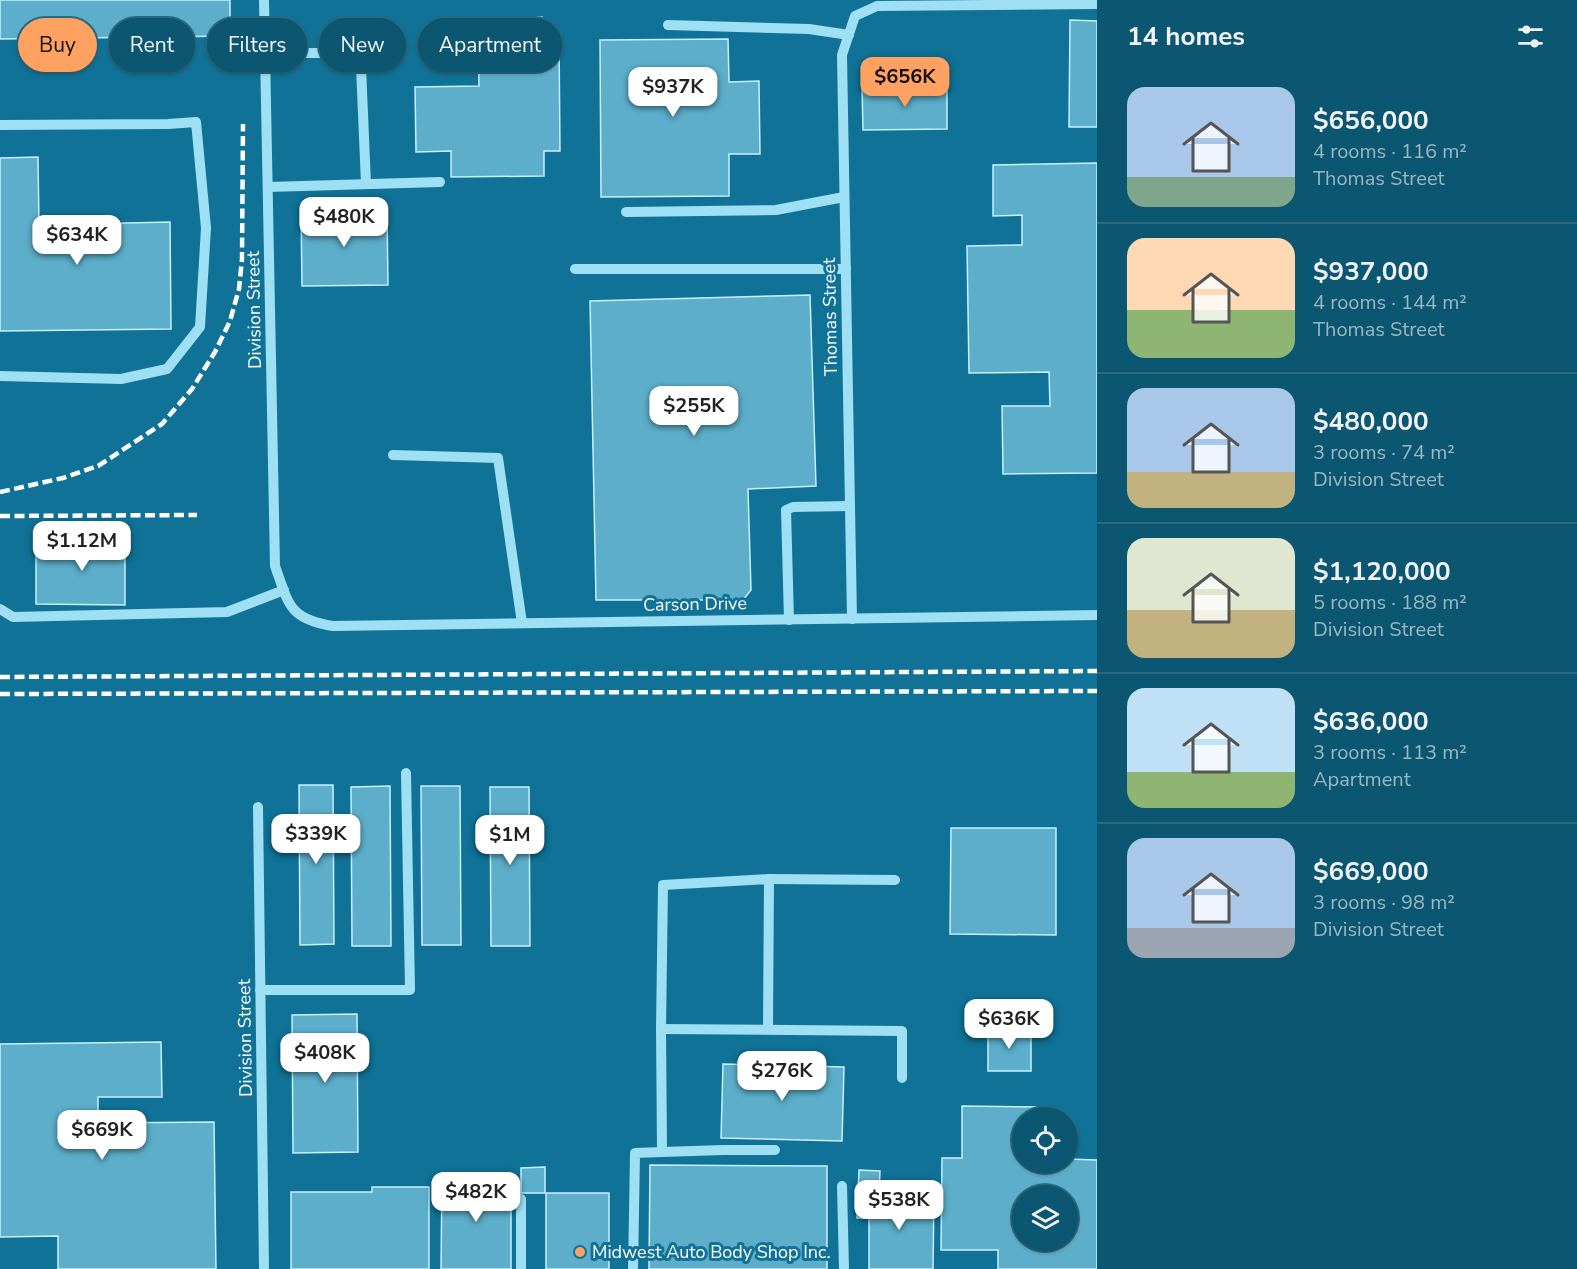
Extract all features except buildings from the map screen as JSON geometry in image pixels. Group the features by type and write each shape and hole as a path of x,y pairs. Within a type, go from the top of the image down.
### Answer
{"street":[{"name":"Division Street","path":"264,0 265,18"},
{"path":"898,3 1097,4"},
{"name":"Thomas Street","path":"852,619 842,55 855,16 877,6 898,3"},
{"path":"668,25 809,28 849,35"},
{"path":"307,53 346,53 361,67 366,184"},
{"name":"Division Street","path":"266,72 275,566 284,590 297,614"},
{"path":"0,125 196,122 206,228 200,327 167,369 121,380 0,376"},
{"path":"268,187 440,182"},
{"path":"626,212 776,210 844,197"},
{"path":"575,269 846,269"},
{"path":"393,455 498,458 522,623"},
{"path":"789,620 786,510 793,507 850,506"},
{"path":"0,609 13,617 227,612 284,590"},
{"name":"Carson Drive","path":"297,614 314,623 333,626 1097,615"},
{"path":"260,990 410,990 406,773"},
{"name":"Division Street","path":"258,807 264,1269"},
{"path":"768,1029 769,879"},
{"path":"662,1152 663,885 769,879 895,880"},
{"path":"661,1029 902,1030 902,1078"},
{"path":"633,1269 635,1153 775,1150"},
{"path":"842,1186 844,1269"},
{"path":"521,1199 521,1269"}],"railway":[{"path":"0,492 63,478 98,466 162,424 192,389 215,352 230,321 239,289 242,259 243,124"},
{"path":"0,516 197,515"},
{"path":"0,677 1097,671"},
{"path":"0,694 1097,691"}],"place":[{"name":"Midwest Auto Body Shop Inc.","path":"580,1252"}]}
